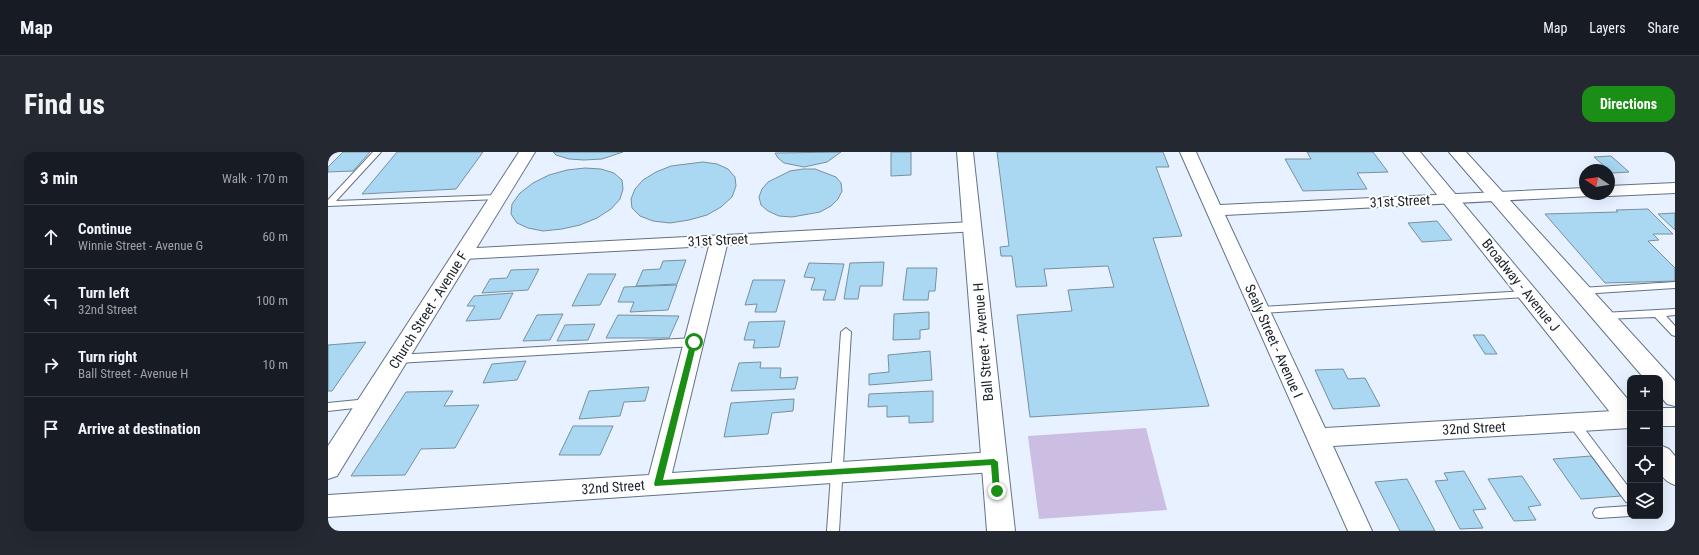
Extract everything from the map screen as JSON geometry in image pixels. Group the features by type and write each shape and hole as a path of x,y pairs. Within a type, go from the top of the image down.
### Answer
{"street":[{"name":"Church Street - Avenue F","path":"328,468 527,152"},
{"name":"Ball Street - Avenue H","path":"965,152 1001,531"},
{"name":"Sealy Street - Avenue I","path":"1188,152 1360,531"},
{"name":"Broadway - Avenue J","path":"1411,152 1627,415"},
{"path":"1457,152 1655,375"},
{"path":"1615,191 1675,188"},
{"name":"31st Street","path":"1215,210 1579,193"},
{"name":"31st Street","path":"464,253 972,227"},
{"path":"658,484 719,240"},
{"path":"1663,383 1675,397"},
{"path":"1663,417 1675,417"},
{"name":"32nd Street","path":"1318,438 1627,419"},
{"path":"1663,460 1675,474"},
{"name":"32nd Street","path":"328,506 994,462"}],"lane":[{"path":"377,152 329,204 498,198"},
{"path":"1581,291 1675,285"},
{"path":"1260,310 1528,294"},
{"path":"1603,316 1675,312"},
{"path":"1657,313 1673,328"},
{"path":"834,531 846,332"},
{"path":"397,359 694,342"},
{"path":"328,407 369,403"},
{"path":"1573,422 1627,494"},
{"path":"1599,513 1627,511"}],"shaded area":[{"path":"1146,428 1167,510 1039,519 1028,436"}],"building":[{"path":"343,152 370,152 353,171 328,172 328,167"},
{"path":"397,152 483,152 456,189 362,194"},
{"path":"553,152 623,152 602,159 584,160 569,159 556,155"},
{"path":"841,152 827,162 804,167 784,163 775,153"},
{"path":"891,152 911,152 911,175 891,176"},
{"path":"997,152 1163,152 1169,167 1156,167 1182,236 1153,238 1209,406 1030,417 1017,315 1072,311 1068,290 1114,287 1108,266 1044,269 1047,286 1016,287 1012,256 1001,256 1000,247 1009,246"},
{"path":"1307,152 1373,152 1388,172 1357,173 1367,189 1303,191 1285,159 1311,159"},
{"path":"1611,156 1629,172 1615,173 1615,164 1602,164 1594,157"},
{"path":"703,162 717,164 728,169 735,177 736,186 732,197 721,207 707,215 670,223 653,221 640,216 632,208 631,199 635,189 643,180 656,172 671,166"},
{"path":"585,168 601,169 614,173 622,180 623,189 620,199 611,209 597,218 580,225 562,229 543,231 528,228 517,223 511,214 512,204 520,193 533,183 549,175 567,170"},
{"path":"815,169 836,177 841,183 842,191 838,199 831,206 820,212 792,217 779,216 768,211 761,205 759,197 762,189 768,182 790,171"},
{"path":"1648,209 1673,234 1653,234 1659,240 1648,241 1675,268 1675,281 1605,283 1545,214 1618,212 1616,210"},
{"path":"1675,213 1675,230 1658,214"},
{"path":"1437,221 1452,240 1422,242 1408,223"},
{"path":"686,260 677,284 636,286 643,270 660,269 663,261"},
{"path":"884,262 882,286 860,286 858,299 844,299 850,263"},
{"path":"809,263 844,264 835,300 823,300 826,290 811,290 815,278 804,277"},
{"path":"907,268 937,268 935,291 929,291 928,300 903,300"},
{"path":"539,269 528,290 482,293 490,279 507,278 511,270"},
{"path":"588,274 616,274 600,305 572,306"},
{"path":"753,280 785,280 776,312 755,312 757,304 745,305"},
{"path":"677,285 668,310 630,312 634,302 618,302 624,287"},
{"path":"513,293 500,319 466,321 475,306 467,306 474,296"},
{"path":"929,312 929,329 920,330 920,339 893,340 894,314"},
{"path":"563,314 550,340 523,341 537,315"},
{"path":"618,315 679,316 669,338 606,338"},
{"path":"785,321 779,347 753,348 755,340 744,340 749,322"},
{"path":"595,324 588,340 557,341 565,325"},
{"path":"1473,335 1484,335 1497,354 1485,354"},
{"path":"366,342 332,391 328,391 328,345"},
{"path":"930,351 932,380 869,385 869,374 889,372 888,355"},
{"path":"526,361 517,380 483,383 492,364"},
{"path":"761,362 760,368 781,368 780,378 798,377 795,389 731,391 739,363"},
{"path":"1343,369 1348,379 1365,378 1380,406 1333,409 1315,370"},
{"path":"649,387 645,401 624,402 620,416 579,419 589,391"},
{"path":"453,391 444,406 479,405 455,448 421,449 405,475 351,476 406,392"},
{"path":"933,391 933,422 909,423 909,416 887,417 887,406 868,407 869,394"},
{"path":"794,399 793,411 772,413 768,434 724,437 731,403"},
{"path":"573,426 613,426 600,455 559,455"},
{"path":"1591,456 1621,496 1581,499 1553,459"},
{"path":"1464,471 1486,509 1473,510 1483,528 1460,529 1435,481 1448,480 1444,473"},
{"path":"1522,476 1541,505 1528,507 1536,520 1514,521 1488,479"},
{"path":"1407,479 1435,531 1400,531 1375,482"}],"route":[{"path":"694,342 658,484 994,462 997,491"}]}
